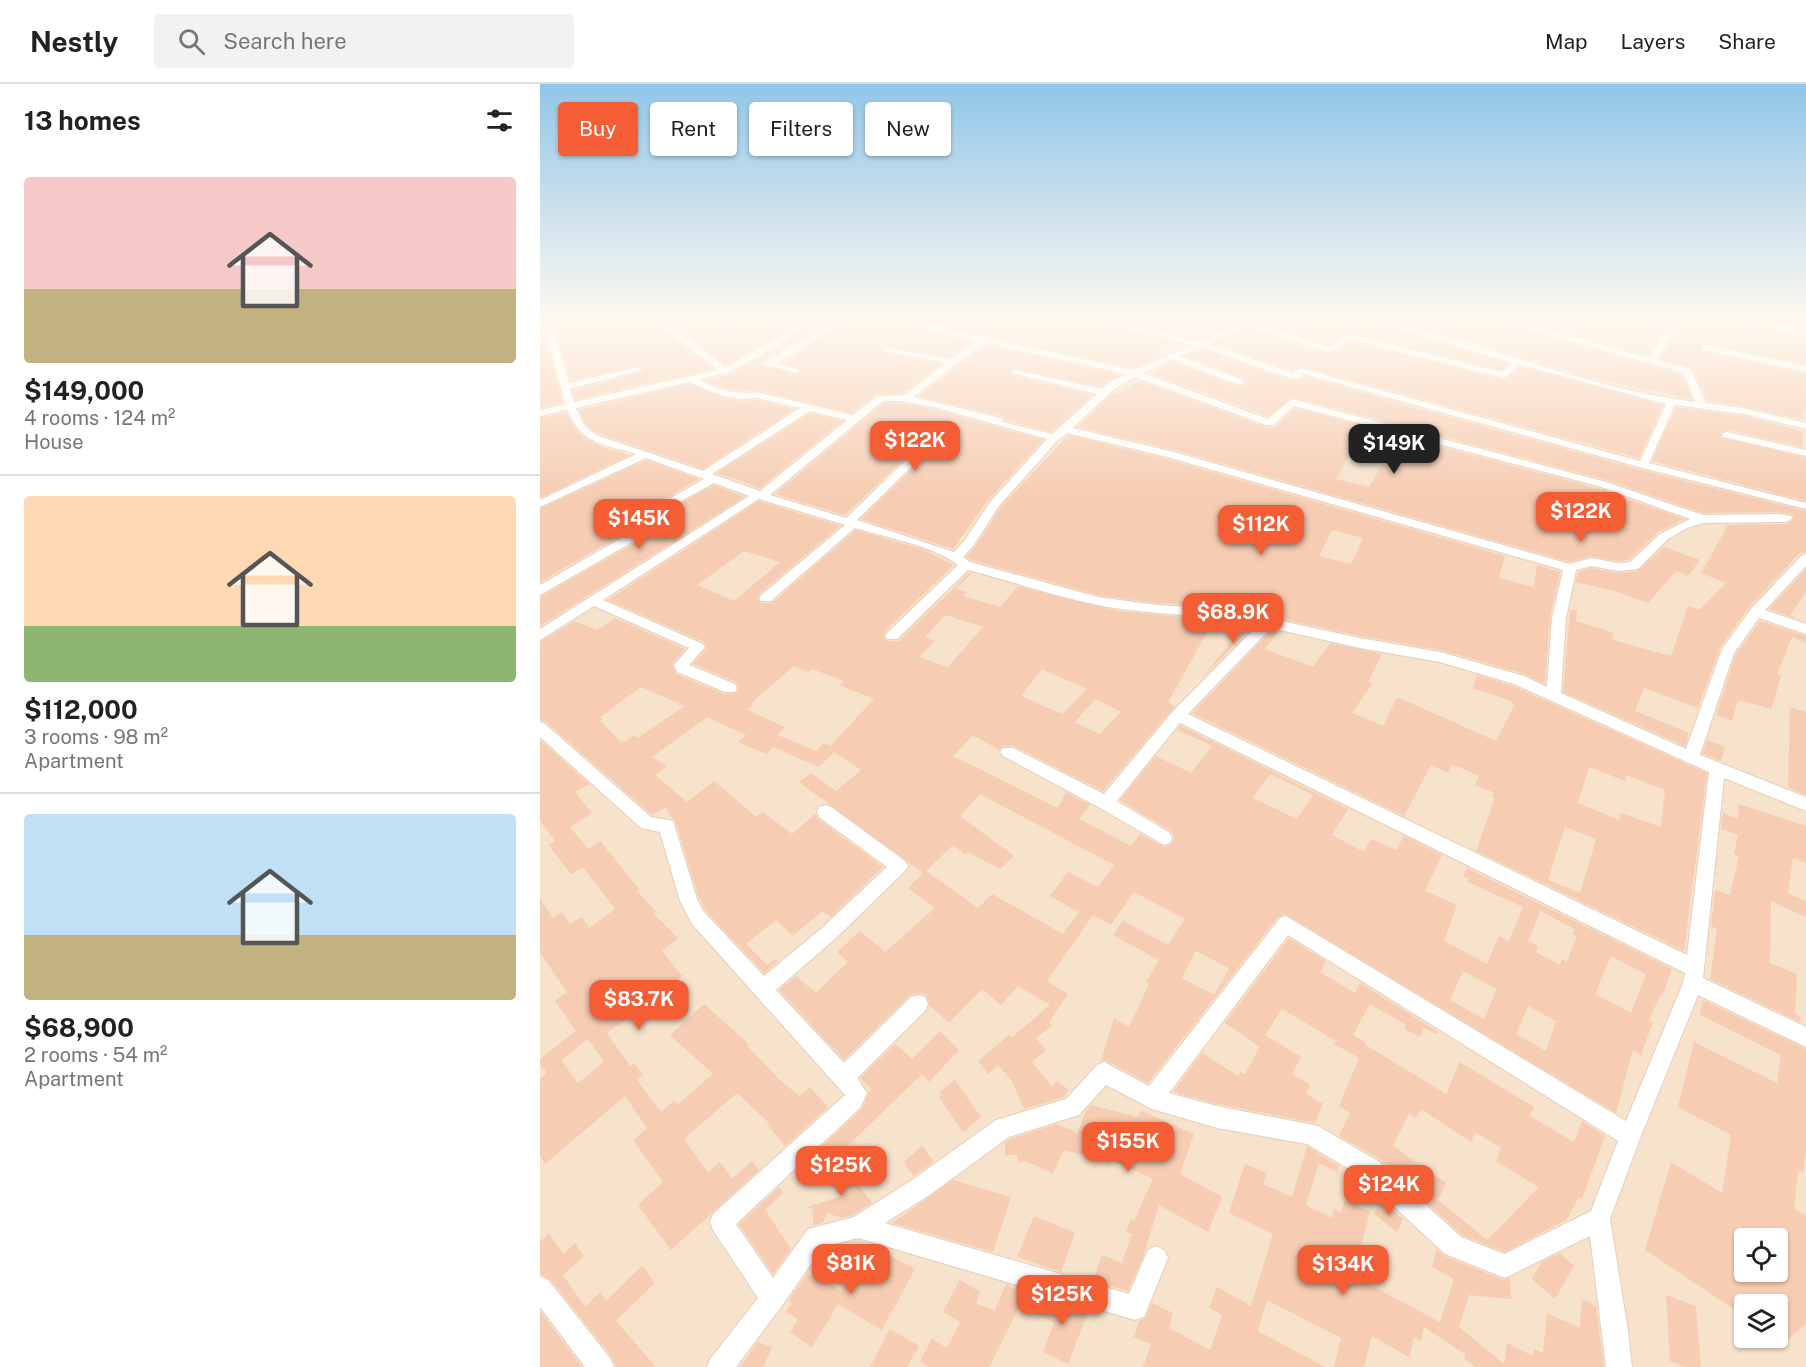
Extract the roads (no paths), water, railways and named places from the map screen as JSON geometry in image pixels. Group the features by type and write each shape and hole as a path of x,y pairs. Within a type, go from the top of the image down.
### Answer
{"street":[{"path":"562,379 570,405 581,428 592,437 758,495 851,523 961,561 1098,601 1157,609 1226,613 1360,643 1440,657 1519,680 1691,758 1806,804"},
{"path":"565,387 599,379"},
{"path":"540,413 693,379 704,387 749,397 758,394 857,419"},
{"path":"905,399 932,379"},
{"path":"1048,379 1102,392"},
{"path":"892,636 961,561 994,504 1054,438 1066,430 1102,392 1123,379"},
{"path":"1148,379 1270,423 1292,402 1602,484 1702,519 1730,520 1756,516 1787,518"},
{"path":"1232,379 1240,382"},
{"path":"1330,379 1643,465 1806,506"},
{"path":"1583,379 1672,402 1701,404 1806,426"},
{"path":"1691,379 1701,404"},
{"path":"540,635 773,487 880,398 886,396 905,399 997,420 999,424 1054,438"},
{"path":"1643,465 1672,402"},
{"path":"540,591 646,529 649,525 640,522 643,518 708,477 810,406"},
{"path":"1066,430 1170,454 1570,568 1591,562 1618,567 1634,566 1661,537 1702,519"},
{"path":"1727,435 1806,453"},
{"path":"766,598 851,523 934,438"},
{"path":"540,504 646,454"},
{"path":"540,494 554,497"},
{"path":"1691,758 1727,652 1756,612 1806,558"},
{"path":"1554,697 1559,618 1570,568"},
{"path":"593,601 698,647 681,665 682,668 730,688"},
{"path":"1756,612 1806,629"},
{"path":"1106,803 1178,715 1268,623"},
{"path":"1178,715 1694,976 1806,1037"},
{"path":"540,728 647,823 667,826 689,901 699,918 857,1093 853,1101 721,1222 774,1299"},
{"path":"1008,752 1106,803 1164,838"},
{"path":"1619,1367 1616,1331 1599,1219 1629,1136 1694,976 1717,768"},
{"path":"762,990 829,933 898,866 825,812"},
{"path":"1152,1099 1286,924 1629,1136"},
{"path":"843,1078 918,1004"},
{"path":"720,1367 774,1299 816,1237 858,1227 920,1188 1004,1128 1072,1108 1104,1072 1152,1099 1217,1117 1310,1134 1370,1168 1454,1246 1505,1266 1599,1219"},
{"path":"858,1227 1135,1308 1156,1258"},
{"path":"540,1288 601,1367"}]}
